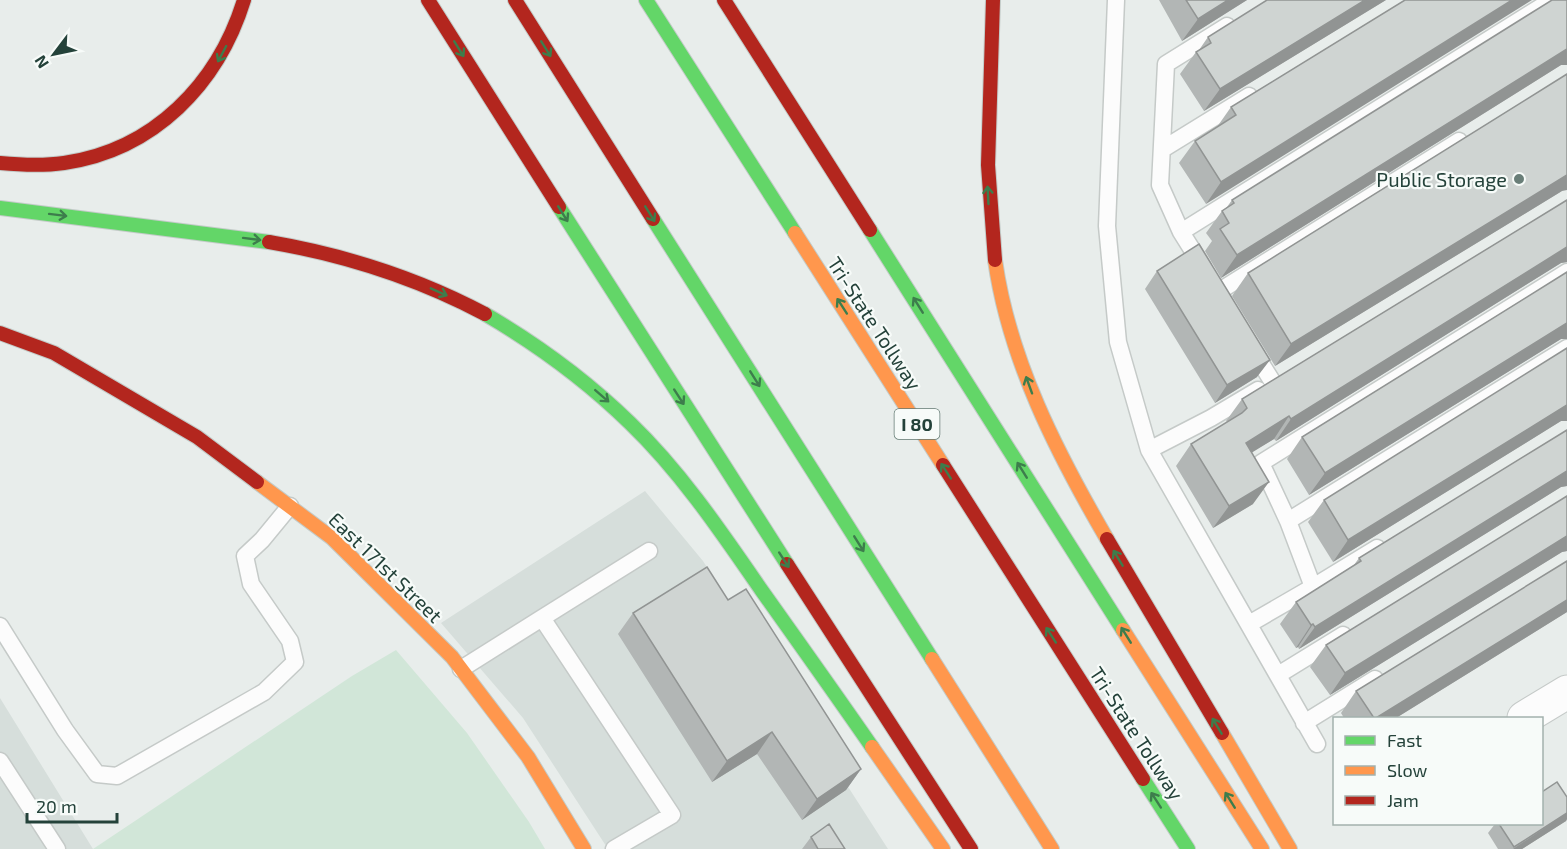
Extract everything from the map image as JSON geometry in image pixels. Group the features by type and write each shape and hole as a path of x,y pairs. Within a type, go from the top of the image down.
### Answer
{"main road":[{"path":"0,163 37,165 86,159 134,141 153,129 186,102 206,79 231,36 244,0"},
{"path":"428,0 672,386 971,849"},
{"path":"514,0 1052,849"},
{"name":"Tri-State Tollway","path":"646,0 1188,849"},
{"path":"724,0 1262,849"},
{"path":"993,0 987,172 989,204 1002,293 1009,325 1026,379 1043,421 1073,483 1290,849"},
{"path":"0,208 282,243 357,261 398,274 481,312 550,355 614,406 661,455 684,483 806,652 943,849"},
{"name":"East 171st Street","path":"0,333 54,353 197,437 332,538 452,657 528,757 584,849"}],"street":[{"path":"1526,717 1567,693"}],"lane":[{"path":"1116,0 1107,226 1118,342 1149,450 1317,744"},
{"path":"1181,232 1552,0"},
{"path":"1237,19 1166,64 1160,185 1181,232 1221,296 1477,130"},
{"path":"1163,149 1265,87"},
{"path":"1314,587 1288,521 1261,463 1567,272"},
{"path":"1149,450 1211,418 1277,378 1242,331"},
{"path":"1288,521 1567,348"},
{"path":"0,626 65,730 97,774 117,776 264,692 295,662 290,641 250,584 245,556 262,540 290,506"},
{"path":"1249,624 1395,537"},
{"path":"461,669 649,551"},
{"path":"542,618 672,815 614,849"},
{"path":"1278,675 1357,626"},
{"path":"1304,723 1385,673"},
{"path":"0,760 57,849"}],"shaded area":[{"path":"645,491 703,561 888,849 608,849 523,718 441,623"},
{"path":"0,698 93,849 0,849"}],"green space":[{"path":"396,650 467,733 545,849 93,849 352,676"}],"building":[{"path":"1186,0 1228,0 1198,19"},
{"path":"1267,0 1365,0 1220,89 1196,52 1211,43 1208,37"},
{"path":"1405,0 1512,0 1221,182 1195,141 1236,115 1231,107"},
{"path":"1552,0 1567,0 1567,49 1237,255 1220,229 1229,223 1222,211 1234,203 1232,200"},
{"path":"1567,74 1567,175 1291,344 1248,273"},
{"path":"1567,200 1567,247 1291,419 1289,416 1246,443 1269,482 1229,506 1191,444 1242,413 1247,408 1242,399"},
{"path":"1199,244 1270,360 1227,385 1157,271"},
{"path":"1567,272 1567,323 1325,473 1302,437"},
{"path":"1567,348 1567,405 1348,540 1324,500"},
{"path":"1567,430 1567,471 1315,627 1311,625 1296,602 1361,561 1359,558"},
{"path":"1567,496 1567,536 1345,673 1326,645"},
{"path":"1567,561 1567,600 1378,717 1373,717 1356,691"},
{"path":"707,567 728,600 746,589 861,769 817,799 772,732 727,761 633,613"},
{"path":"1557,782 1567,797 1567,813 1514,847 1500,825 1543,825 1543,791"},
{"path":"829,824 845,849 818,849 811,837"}],"traffic: fast":[{"path":"646,0 795,233"},
{"path":"559,207 787,564"},
{"path":"0,208 269,242"},
{"path":"653,219 932,659"},
{"path":"870,230 1123,630"},
{"path":"485,314 524,338 579,378 630,423 667,462 716,525 872,747"},
{"path":"1143,779 1188,849"}],"traffic: slow":[{"path":"795,233 943,465"},
{"path":"995,260 1011,334 1023,370 1053,439 1107,539"},
{"path":"257,482 332,538 452,657 528,757 584,849"},
{"path":"1123,630 1262,849"},
{"path":"932,659 1052,849"},
{"path":"1222,733 1290,849"},
{"path":"872,747 943,849"}],"traffic: jam":[{"path":"0,163 48,165 97,156 126,144 154,128 178,108 218,59 244,0"},
{"path":"428,0 559,207"},
{"path":"515,0 653,219"},
{"path":"724,0 870,230"},
{"path":"993,0 988,165 995,260"},
{"path":"269,242 380,269 433,289 485,314"},
{"path":"0,333 54,353 197,437 257,482"},
{"path":"943,465 1143,779"},
{"path":"1107,539 1222,733"},
{"path":"787,564 971,849"}],"place":[{"name":"Public Storage","path":"1519,179"}]}
